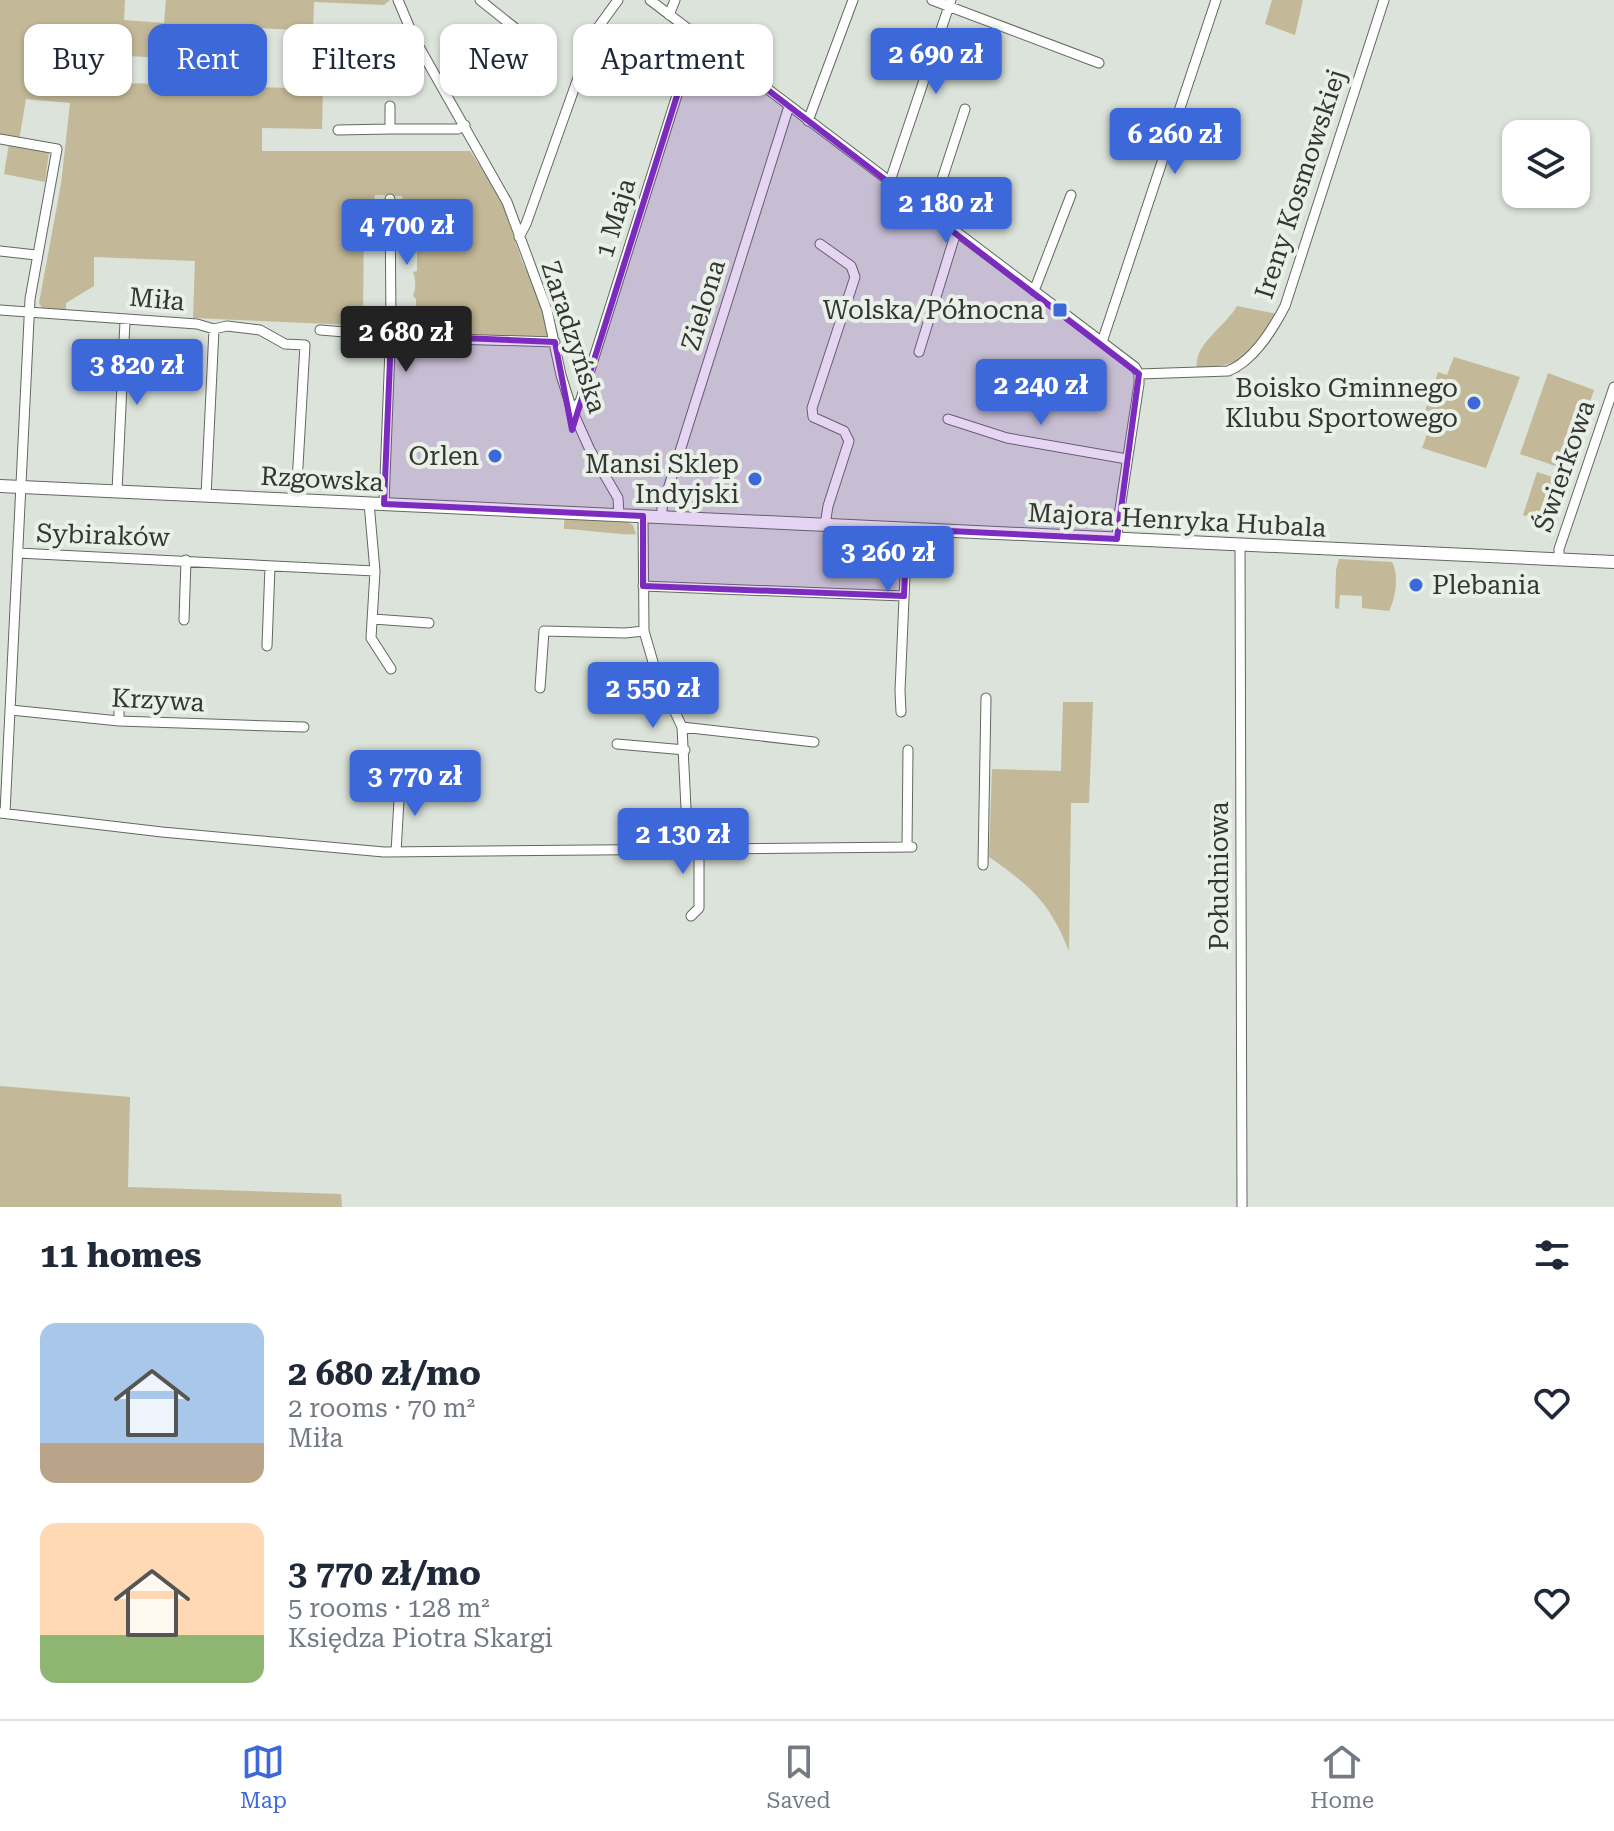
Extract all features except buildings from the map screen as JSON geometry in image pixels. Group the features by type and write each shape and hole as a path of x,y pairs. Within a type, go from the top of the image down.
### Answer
{"main road":[{"name":"Rzgowska","path":"0,486 643,516"},
{"name":"Majora Henryka Hubala","path":"643,516 1614,562"}],"street":[{"name":"Zaradzyńska","path":"398,0 414,38 507,202 542,293 572,410 590,450 618,498 619,515"},
{"path":"480,0 510,24"},
{"path":"519,237 594,33 618,0"},
{"path":"650,0 681,24"},
{"path":"669,15 675,0"},
{"path":"808,121 853,0"},
{"path":"932,0 950,3 1099,63"},
{"path":"1102,342 1216,0"},
{"name":"Ireny Kosmowskiej","path":"1139,374 1228,371 1252,355 1274,325 1285,306 1384,0"},
{"path":"890,181 950,3"},
{"path":"773,94 1135,367 1139,374 1117,539"},
{"name":"1 Maja","path":"572,410 580,402 677,96"},
{"path":"390,106 390,129"},
{"name":"Zielona","path":"662,517 662,508 789,106"},
{"path":"931,213 965,109"},
{"path":"338,130 458,129 465,125"},
{"path":"0,139 57,149 36,255 30,312 11,710 3,813 162,832 396,852 910,847 908,750"},
{"path":"1034,291 1071,195"},
{"path":"384,504 391,335 390,199"},
{"path":"919,352 956,232"},
{"path":"820,244 848,264 855,277 811,413 820,421 844,431 849,441 825,525"},
{"path":"0,251 36,255"},
{"name":"Miła","path":"0,310 197,324 214,329 227,326 260,330 285,344 305,345 296,500"},
{"path":"117,491 125,321"},
{"path":"206,496 214,329"},
{"path":"320,330 555,342"},
{"name":"Świerkowa","path":"1559,560 1559,549 1614,387"},
{"path":"948,419 1007,438 1127,459"},
{"path":"369,503 375,571 371,638 391,669"},
{"path":"643,516 644,631 655,669 682,727 685,750 699,908 691,916"},
{"path":"901,712 907,529"},
{"name":"Południowa","path":"1240,545 1242,1207"},
{"name":"Sybiraków","path":"18,553 375,571"},
{"name":"Sybiraków","path":"184,620 186,560"},
{"path":"267,646 270,566"},
{"path":"643,586 904,596"},
{"path":"373,619 429,623"},
{"path":"540,688 544,631 644,631"},
{"path":"119,692 119,721"},
{"path":"983,865 986,698"},
{"name":"Krzywa","path":"11,710 119,721 304,727"},
{"path":"682,727 814,742"},
{"path":"617,744 685,750"},
{"path":"396,852 400,783"}],"highlighted area":[{"path":"696,35 1139,374 1117,539 907,529 904,596 643,586 643,516 384,504 391,335 555,342 572,430"}],"shaded area":[{"path":"0,0 125,0 124,20 164,23 166,0 390,0 384,5 314,2 313,24 283,24 283,29 267,29 267,24 148,24 148,57 132,56 132,24 24,24 24,96 132,96 132,83 148,84 148,96 267,96 267,87 283,88 283,96 323,96 322,129 262,128 262,151 470,151 496,190 522,261 544,307 550,337 405,333 404,320 413,320 416,316 413,272 417,271 417,203 403,201 402,196 375,195 374,201 361,201 359,205 364,215 363,317 365,320 375,320 375,326 193,318 195,261 94,257 94,286 66,303 66,310 43,309 39,303 61,184 70,103 26,99 19,140 0,137"},
{"path":"1272,0 1303,0 1295,35 1265,24"},
{"path":"9,144 49,152 45,182 4,174"},
{"path":"1237,306 1277,314 1246,355 1228,364 1197,368 1200,351"},
{"name":"Boisko Gminnego Klubu Sportowego","path":"1454,357 1520,377 1486,468 1422,448 1429,429 1420,426 1438,372 1447,375"},
{"path":"1548,373 1594,390 1567,470 1520,454"},
{"path":"1537,472 1569,482 1554,525 1523,515"},
{"path":"568,518 625,521 633,525 636,534 564,529 564,521"},
{"path":"1339,559 1392,562 1396,586 1389,611 1362,608 1362,596 1340,595 1339,609 1335,608"},
{"path":"1063,702 1093,702 1089,803 1071,803 1069,951 1054,920 1038,897 989,857 992,769 1061,771"},
{"path":"0,1086 130,1097 128,1187 341,1194 342,1207 0,1207"}],"place":[{"name":"Wolska/Północna","path":"1060,310"},
{"name":"Boisko Gminnego Klubu Sportowego","path":"1474,403"},
{"name":"Orlen","path":"495,456"},
{"name":"Mansi Sklep Indyjski","path":"755,479"},
{"name":"Plebania","path":"1416,585"}]}
